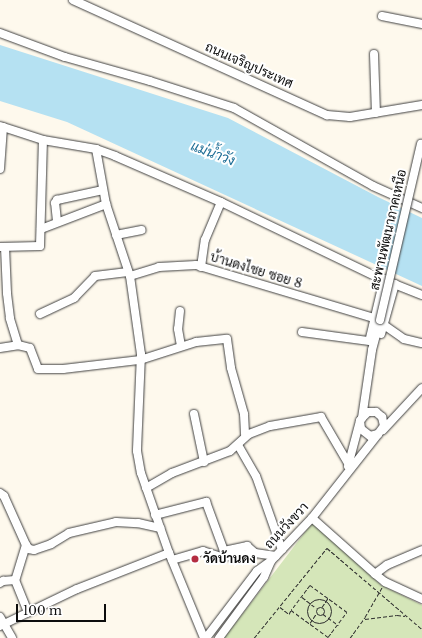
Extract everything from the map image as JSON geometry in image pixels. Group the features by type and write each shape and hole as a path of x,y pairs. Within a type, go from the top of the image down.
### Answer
{"street":[{"name":"ถนนเจริญประเทศ","path":"73,0 327,115 350,117 422,105"},
{"path":"382,16 422,24"},
{"path":"0,34 65,57 150,81 234,108 373,186 422,208"},
{"path":"374,54 376,113"},
{"path":"0,169 1,127 43,140 96,150 115,156 221,202 384,279 422,295"},
{"path":"18,345 4,300 3,247 40,246 43,140"},
{"name":"สะพานพัฒนาภาคเหนือ","path":"380,321 421,141"},
{"path":"96,150 106,204 129,274 140,360 137,451 146,488 155,515 170,556 205,638 257,571 276,556"},
{"path":"57,221 55,203 57,200 103,190"},
{"path":"201,267 205,240 221,202"},
{"path":"41,228 106,204"},
{"path":"116,235 142,230"},
{"name":"บ้านดงไชย ซอย 8","path":"40,314 74,298 95,276 129,274 159,267 196,265 380,321 404,339 422,343"},
{"path":"372,350 369,341 380,321 384,279"},
{"path":"346,474 361,420 372,350 380,321 395,284"},
{"path":"180,311 178,329 181,346"},
{"path":"302,332 369,341"},
{"path":"0,348 18,345 30,348 38,369 62,369 140,360 181,346 211,339 227,339 231,368 244,414 244,436 238,445 230,451 172,473 146,488"},
{"name":"ถนนวังขวา","path":"219,638 264,577 276,556 312,518 380,432 422,388"},
{"path":"366,390 376,413 384,422 380,432 367,434 361,429 361,420 368,412 376,413 399,412"},
{"path":"194,414 204,462"},
{"path":"244,436 270,426 321,417 349,465"},
{"path":"238,445 256,476 276,556"},
{"path":"0,493 7,502 28,549 34,550 51,544 70,533 116,522 138,523 160,528"},
{"path":"155,515 206,502 224,551 247,546 255,553"},
{"path":"312,518 374,574 385,582 422,599"},
{"path":"26,545 15,580 28,612"},
{"path":"374,574 386,565 422,550"},
{"path":"12,638 2,622 28,612 77,589 170,556 203,551 222,557 255,553 276,556"},
{"path":"1,580 15,580"}],"path":[{"path":"254,638 327,548 422,629"},
{"path":"279,607 288,614 310,585 347,612 329,637 292,610"},
{"path":"350,638 380,594"},
{"path":"301,596 316,608 322,607"},
{"path":"323,614 322,607 328,598"},
{"path":"316,599 326,600 332,610 329,618 319,623 312,620 307,611 310,603 316,599"},
{"path":"310,624 316,614 316,608"},
{"path":"316,614 323,614 338,624"},
{"path":"364,619 397,615 406,616"}],"green space":[{"path":"312,523 381,585 422,605 422,638 224,638"}],"water":[{"name":"แม่น้ำวัง","path":"0,45 228,118 378,197 422,218 422,286 67,122 0,101"}],"place":[{"name":"วัดบ้านดง","path":"195,559"}]}
